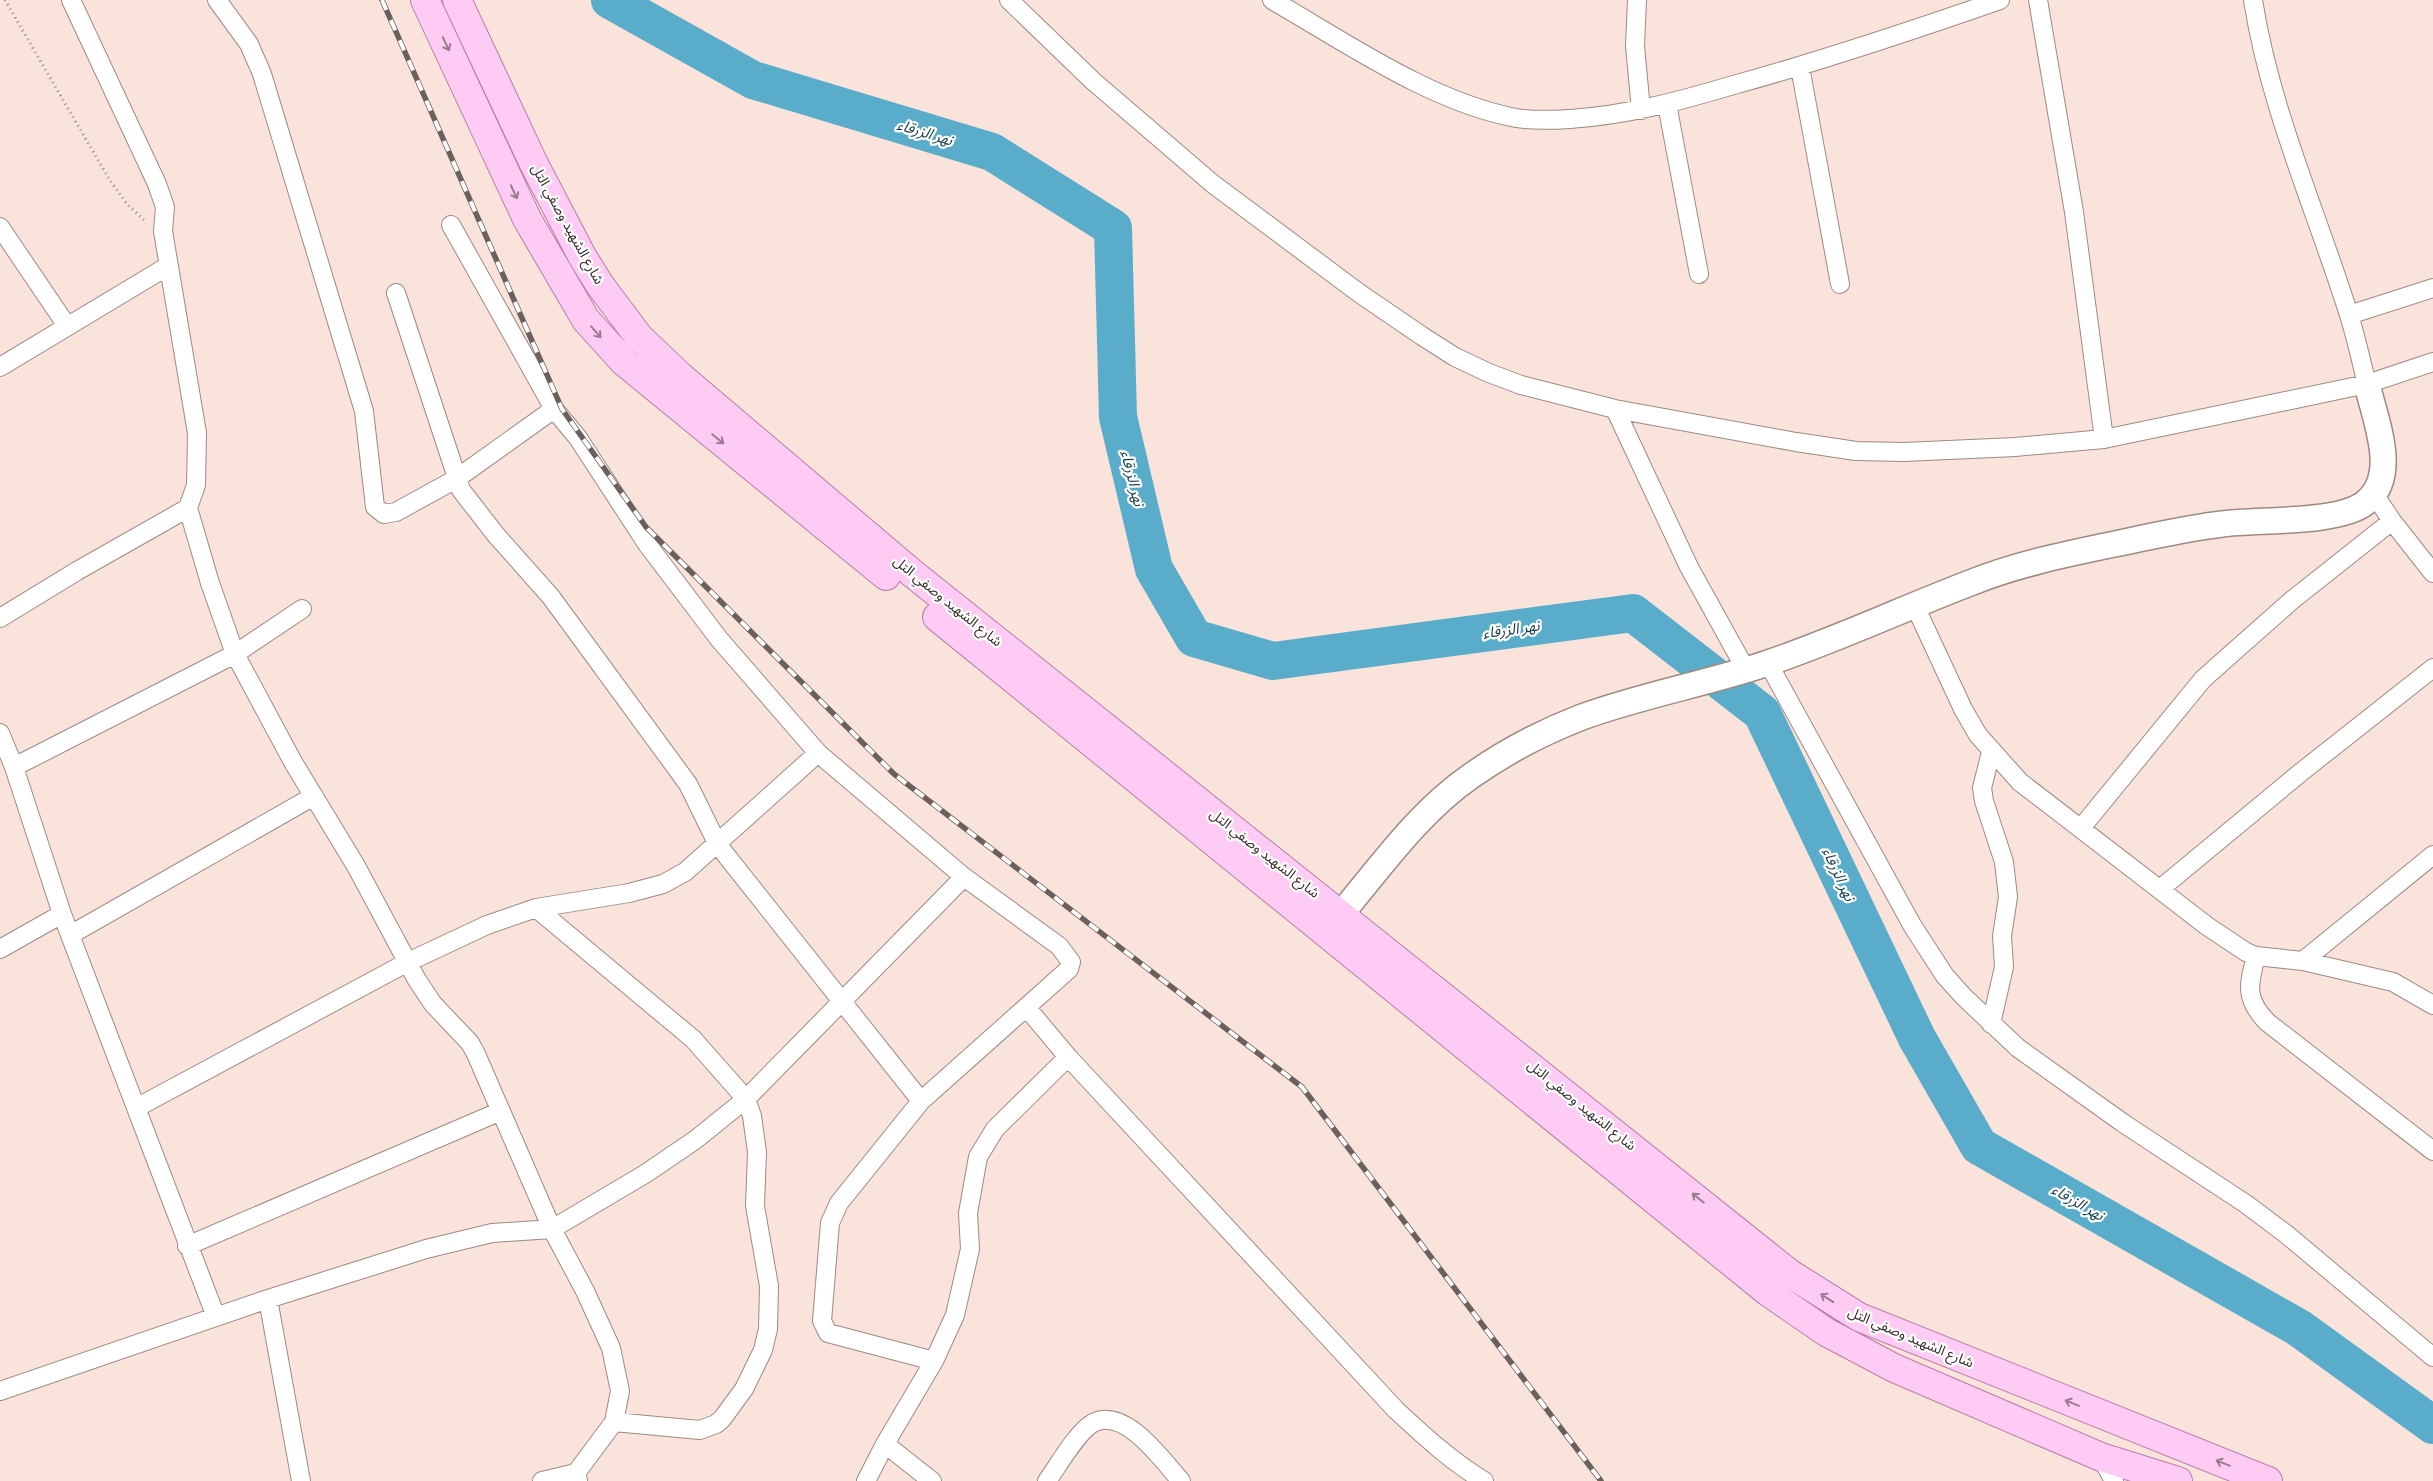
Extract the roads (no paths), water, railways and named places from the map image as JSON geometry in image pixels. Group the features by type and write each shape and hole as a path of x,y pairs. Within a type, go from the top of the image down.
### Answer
{"main road":[{"name":"شارع الشهيد وصفي التل","path":"425,0 527,220 573,302 586,320 624,362 1698,1238 1768,1292 1826,1332 1894,1368 2101,1457 2178,1481"},
{"name":"شارع الشهيد وصفي التل","path":"456,0 534,164 582,256 639,337 681,377 912,574 1789,1272 1859,1317 2268,1481"},
{"path":"573,302 600,284"},
{"path":"1956,1396 1971,1362"}],"street":[{"path":"71,0 157,184 165,207 163,231 197,433 196,486 188,508 210,583 234,654 433,1004 470,1043 552,1229 585,1291 611,1348 620,1391 614,1422 577,1477 542,1481"},
{"path":"217,0 249,44 262,74 364,411 375,507 384,514 390,515 456,479 554,409"},
{"path":"1009,0 1093,81 1213,184 1335,276 1422,336 1455,357 1489,373 1521,385 1615,409 1856,451 1959,450 2104,439 2367,384 2433,362"},
{"path":"1272,0 1405,77 1491,111 1517,118 1548,120 1624,114 1666,104 1800,66 2000,0"},
{"path":"1637,0 1634,22 1635,56 1641,110"},
{"path":"2038,0 2074,212 2104,439"},
{"path":"1341,914 1422,820 1468,778 1518,747 1571,721 1757,666 1915,606 1971,582 2045,560 2154,536 2221,524 2344,513 2365,503 2374,494 2380,485 2383,473 2382,450 2367,384 2349,315 2301,181 2270,77 2253,0"},
{"path":"1800,66 1840,284"},
{"path":"1666,104 1699,274"},
{"path":"451,225 554,409 578,438 647,544 719,639 818,753 964,877 1059,946 1071,962 1069,969 1027,1008 921,1101 839,1203 830,1223 822,1321 828,1333 934,1361"},
{"path":"0,227 67,326"},
{"path":"0,367 168,266"},
{"path":"2349,315 2433,288"},
{"path":"396,293 456,479 470,503 552,597 688,784 718,845 844,1001 921,1101"},
{"path":"1615,409 1689,567 1757,666 1912,925 1945,976 1991,1024 2018,1048 2123,1123 2246,1204 2286,1234 2433,1357"},
{"path":"2374,494 2392,522 2433,573"},
{"path":"0,618 77,571 188,508"},
{"path":"2082,828 2203,679 2291,601 2392,522"},
{"path":"1915,606 1963,709 1991,752 2020,782 2207,926 2256,956 2303,960 2393,982 2433,1005"},
{"path":"14,767 234,654 302,609"},
{"path":"2160,889 2300,773 2433,668"},
{"path":"0,733 14,767 62,914 187,1246 216,1316"},
{"path":"1991,752 1982,788 1984,801 2004,862 2008,897 2002,936 2004,968 1991,1024"},
{"path":"136,1108 408,962 487,925 536,908 629,894 663,884 686,872 718,845 818,753"},
{"path":"70,935 314,796"},
{"path":"2303,960 2433,855"},
{"path":"0,1391 216,1316 426,1249 492,1233 552,1229 645,1174 695,1140 746,1098 844,1001 964,877"},
{"path":"536,908 693,1039 746,1098 756,1134 755,1206 768,1279 770,1308 768,1329 757,1364 728,1413 716,1424 708,1428 700,1430 614,1422"},
{"path":"0,948 62,914"},
{"path":"2256,956 2250,979 2249,996 2256,1011 2267,1022 2433,1151"},
{"path":"1027,1008 1068,1057 1396,1410 1424,1437 1462,1468 1484,1481"},
{"path":"866,1481 884,1444 934,1361 955,1315 963,1288 970,1249 969,1196 978,1157 995,1129 1068,1057"},
{"path":"187,1246 501,1111"},
{"path":"268,1299 301,1481"},
{"path":"1047,1481 1082,1433 1091,1424 1105,1422 1121,1423 1139,1434 1181,1481"},
{"path":"884,1444 932,1481"},
{"path":"2101,1457 2114,1481"}],"waterway":[{"name":"نهر الزرقاء","path":"610,0 753,80 992,152 1113,228 1118,417 1154,569 1194,638 1273,661 1633,613 1762,713 1917,1038 1979,1146 2299,1328 2433,1425"}],"railway":[{"path":"382,0 562,409 646,527 894,774 1302,1087 1601,1481"}]}
